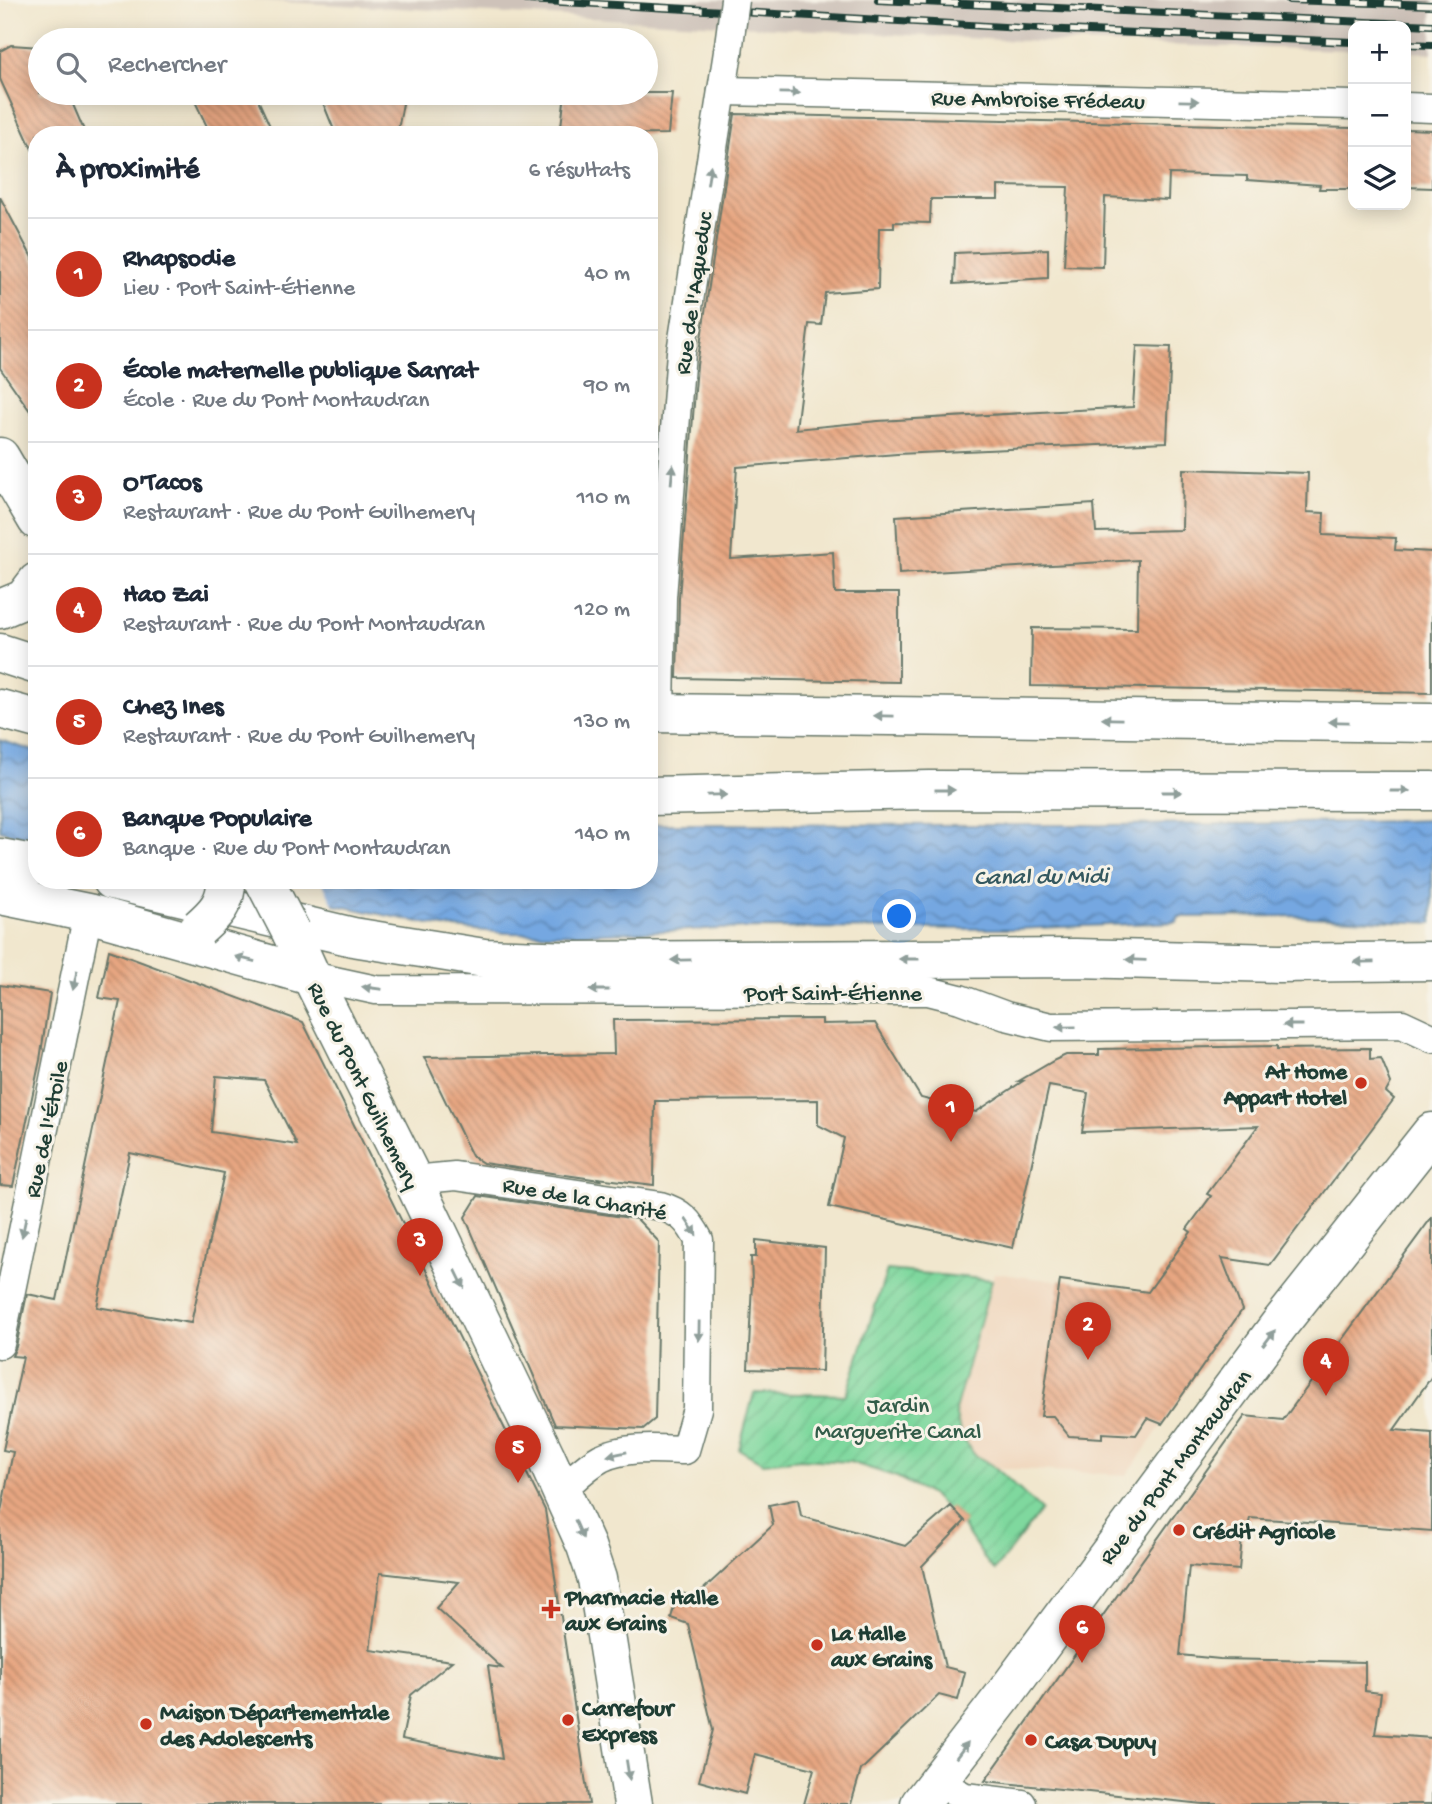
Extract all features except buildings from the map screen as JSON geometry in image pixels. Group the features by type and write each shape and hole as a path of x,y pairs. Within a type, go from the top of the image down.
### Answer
{"main road":[{"path":"0,457 28,505"},
{"path":"0,609 24,599 28,594"},
{"path":"0,653 28,662"},
{"path":"0,709 28,717"},
{"path":"658,713 1432,723"},
{"path":"658,796 930,790 1223,793 1432,791"},
{"path":"0,858 28,863"},
{"name":"Port Saint-Étienne","path":"150,889 353,937 484,958 573,961 1047,958 1279,963 1432,961"},
{"path":"188,934 216,913 224,899 225,889"},
{"name":"Rue du Pont Guilhemery","path":"269,889 413,1180 586,1546 597,1579 634,1804"},
{"path":"285,889 292,932"},
{"path":"0,895 188,934 311,976"},
{"name":"Rue du Pont Montaudran","path":"929,1793 1279,1325 1432,1132"}],"street":[{"name":"Rue de l'Aqueduc","path":"658,655 681,352 735,0"},
{"name":"Rue Ambroise Frédeau","path":"722,91 1348,105"},
{"path":"1411,107 1432,108"},
{"name":"Rue de l'Étoile","path":"0,1344 88,913"},
{"name":"Port Saint-Étienne","path":"311,976 376,990 928,991 1051,1027 1402,1024 1432,1038"},
{"name":"Rue de la Charité","path":"413,1180 455,1176 660,1206 675,1210 689,1220 699,1240 698,1396 685,1450 615,1452 583,1470 561,1490"},
{"path":"929,1793 1022,1804"}],"shaded area":[{"path":"248,0 1432,0 1432,53 1411,52 1411,21 1348,21 1348,50 1040,42"},
{"path":"994,1273 1240,1304 1242,1310 1127,1475 996,1468 974,1454 961,1436 955,1411"}],"green space":[{"name":"Jardin Marguerite Canal","path":"887,1270 992,1280 955,1411 961,1436 974,1454 996,1468 1041,1510 995,1570 962,1525 933,1496 897,1477 850,1462 801,1459 763,1463 739,1449 754,1393 846,1395"}],"water":[{"path":"0,740 28,749 28,840 0,830"},
{"name":"Canal du Midi","path":"1432,820 1432,923 1290,916 1179,917 1177,922 1014,929 749,928 579,934 506,933 444,927 256,889 658,889 658,824 1138,825"}],"pier":[{"path":"236,889 326,889 335,908"}],"railway":[{"path":"527,0 1041,29 1348,42"},
{"path":"878,0 1432,25"},
{"path":"1289,0 1432,5"},
{"path":"1411,44 1432,45"}],"place":[{"name":"At Home Appart Hotel","path":"1361,1083"},
{"name":"Rhapsodie","path":"951,1142"},
{"name":"O'Tacos","path":"420,1276"},
{"name":"École maternelle publique Sarrat","path":"1088,1360"},
{"name":"Hao Zai","path":"1326,1396"},
{"name":"Chez Ines","path":"518,1483"},
{"name":"Crédit Agricole","path":"1179,1530"},
{"name":"Pharmacie Halle aux Grains","path":"551,1609"},
{"name":"La Halle aux Grains","path":"817,1645"},
{"name":"Banque Populaire","path":"1082,1663"},
{"name":"Carrefour Express","path":"568,1720"},
{"name":"Maison Départementale des Adolescents","path":"146,1724"},
{"name":"Casa Dupuy","path":"1031,1740"}]}
